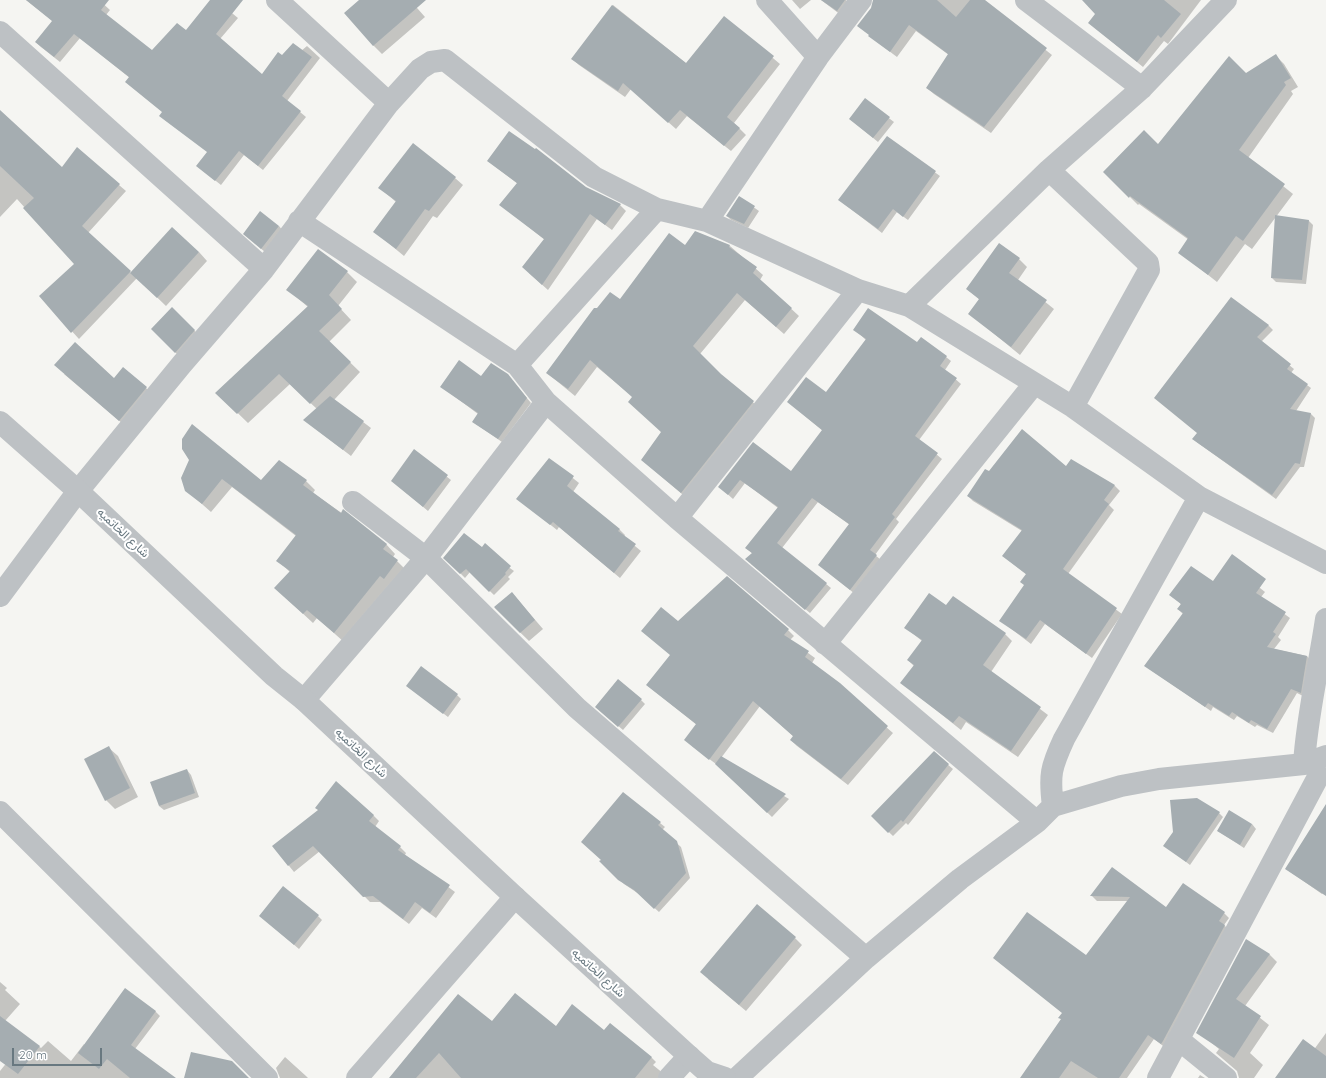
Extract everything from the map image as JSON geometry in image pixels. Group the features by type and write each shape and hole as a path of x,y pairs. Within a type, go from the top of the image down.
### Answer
{"street":[{"path":"277,0 389,103"},
{"path":"767,0 818,57"},
{"path":"707,221 818,57 861,0"},
{"path":"1026,0 1142,88"},
{"path":"909,306 1049,170 1142,88 1226,0"},
{"path":"0,32 264,269"},
{"path":"0,596 78,491 182,364 264,269 389,103 420,69 431,62 445,60 594,177 657,209 707,221 858,290 909,306 1034,384 1073,406 1199,497 1326,563"},
{"path":"1049,170 1148,263 1149,270 1073,406"},
{"path":"517,365 657,209"},
{"path":"299,221 517,365 546,402 677,518 1037,822"},
{"path":"677,518 858,290"},
{"path":"825,644 1034,384"},
{"path":"304,700 426,558 546,402"},
{"name":"شارع الخاتميه","path":"0,422 78,491 274,676 304,700 515,897 689,1056 707,1072 725,1078"},
{"path":"1053,806 1050,781 1054,760 1064,739 1199,497"},
{"path":"353,502 426,558 577,708 866,958"},
{"path":"1304,764 1306,729 1314,695 1326,619"},
{"path":"737,1078 866,958 960,879 1037,822 1053,806 1121,786 1159,779 1304,764 1326,756"},
{"path":"1158,1078 1326,762"},
{"path":"0,812 267,1078"},
{"path":"357,1078 515,897"},
{"path":"1178,1039 1226,1078"},
{"path":"669,1078 689,1056"}],"building":[{"path":"26,0 109,0 101,10 152,50 177,23 186,30 210,0 243,0 216,34 262,74 278,52 282,55 293,43 312,57 282,96 301,111 258,166 239,151 215,181 196,166 207,152 159,116 162,112 125,82 129,77 74,34 54,57 35,42 52,21"},
{"path":"359,0 426,0 373,46 344,13"},
{"path":"821,0 845,0 837,11"},
{"path":"873,0 937,0 956,17 970,0 985,0 1047,48 984,127 926,88 948,54 909,25 890,52 857,26 871,8"},
{"path":"1082,0 1164,0 1181,14 1161,38 1158,35 1137,62 1088,23 1095,14"},
{"path":"612,5 686,63 724,16 774,56 727,117 740,128 724,146 680,110 668,123 623,83 618,91 571,59"},
{"path":"1276,54 1291,78 1284,82 1286,85 1239,150 1285,184 1243,241 1236,236 1208,275 1178,253 1188,238 1130,196 1129,198 1103,172 1144,130 1158,144 1229,56 1246,73"},
{"path":"865,98 890,117 873,138 849,119"},
{"path":"0,110 62,167 77,147 120,184 82,226 131,271 71,333 39,296 74,264 23,208 34,198 0,166"},
{"path":"509,131 535,149 536,148 586,187 621,204 605,225 590,214 542,285 522,267 544,239 499,205 517,183 487,161"},
{"path":"887,136 936,171 903,217 893,209 878,229 838,200"},
{"path":"413,143 456,177 429,211 425,209 396,249 373,232 396,201 378,188"},
{"path":"739,196 755,206 744,224 726,216"},
{"path":"260,211 279,226 261,249 243,234"},
{"path":"1275,215 1309,220 1302,280 1271,278"},
{"path":"172,227 199,252 157,298 130,273"},
{"path":"695,231 730,245 729,247 757,267 753,273 792,308 776,327 737,293 693,346 721,374 754,401 681,493 641,460 661,432 628,402 632,397 590,360 568,389 546,373 594,308 597,308 610,292 620,299 669,233 685,245"},
{"path":"999,243 1020,258 1009,273 1047,300 1011,347 968,314 979,299 966,289"},
{"path":"318,249 348,271 329,295 342,309 319,331 351,362 310,404 279,374 237,414 215,393 308,306 286,290"},
{"path":"1231,297 1269,325 1257,337 1291,364 1287,369 1308,384 1290,409 1311,413 1300,464 1295,463 1272,495 1192,439 1197,433 1154,398"},
{"path":"172,307 195,330 175,353 151,329"},
{"path":"868,308 917,342 921,337 947,356 940,366 957,378 915,436 938,453 892,514 895,517 870,550 877,555 850,590 818,565 849,524 812,498 777,543 827,583 805,610 745,559 752,553 745,548 778,507 740,480 728,495 718,487 753,442 791,471 822,430 787,402 806,377 826,392 866,339 853,330"},
{"path":"75,342 114,378 123,367 147,387 119,421 54,365"},
{"path":"459,360 481,376 491,363 508,374 527,398 498,439 472,422 478,413 440,387"},
{"path":"330,396 364,421 343,450 303,420"},
{"path":"192,424 261,480 279,460 307,480 303,485 341,513 343,509 387,544 383,549 398,560 384,579 380,576 334,633 307,610 303,614 274,588 290,571 276,561 296,535 222,479 202,504 185,491 181,478 189,460 182,449 182,439"},
{"path":"1022,429 1066,466 1071,459 1115,485 1104,500 1109,504 1063,569 1117,608 1086,654 1040,620 1026,639 999,621 1024,585 1020,582 1026,574 1002,556 1022,530 967,496 985,469 989,471"},
{"path":"414,449 448,475 423,507 391,481"},
{"path":"549,458 574,476 567,486 620,529 618,531 636,544 614,573 553,522 550,525 516,499"},
{"path":"464,533 482,547 485,543 511,566 505,573 506,574 489,592 466,569 460,574 443,558"},
{"path":"1232,554 1266,579 1256,593 1286,612 1273,632 1276,634 1267,647 1307,656 1301,693 1291,689 1267,729 1251,720 1249,723 1232,712 1229,716 1208,703 1205,707 1144,666 1183,613 1177,609 1181,604 1169,595 1191,566 1213,581"},
{"path":"727,576 789,629 784,635 809,651 805,657 840,683 888,726 841,779 790,740 793,736 753,701 709,760 684,740 696,724 646,685 670,655 641,631 661,607 678,621"},
{"path":"512,592 535,620 520,633 494,607"},
{"path":"929,593 946,605 953,596 1006,633 983,665 1041,707 1011,751 959,716 953,723 900,683 914,665 907,660 922,640 904,628"},
{"path":"421,666 458,694 443,714 406,686"},
{"path":"618,679 642,699 618,727 595,707"},
{"path":"109,746 130,788 105,801 84,759"},
{"path":"934,751 949,764 903,822 901,820 888,833 871,816"},
{"path":"721,756 786,794 767,813 715,764"},
{"path":"187,769 195,793 159,806 150,782"},
{"path":"336,781 374,815 369,821 401,846 398,850 450,885 430,913 415,902 403,919 373,896 363,897 313,846 288,866 272,846 318,810 315,808"},
{"path":"623,792 661,822 658,825 677,841 686,873 654,909 634,890 618,880 599,861 601,860 581,842"},
{"path":"1197,798 1220,812 1186,862 1163,846 1173,832 1170,800"},
{"path":"1326,804 1326,896 1285,869"},
{"path":"1229,810 1252,824 1240,845 1217,831"},
{"path":"1112,867 1166,907 1183,883 1225,912 1219,921 1225,925 1161,1044 1148,1035 1119,1078 1098,1078 1071,1061 1059,1078 1020,1078 1061,1019 1058,1018 1062,1013 993,958 1027,912 1086,955 1130,897 1090,896"},
{"path":"283,886 319,915 294,945 259,916"},
{"path":"757,904 796,937 739,1005 700,972"},
{"path":"1246,939 1270,954 1236,999 1261,1016 1234,1058 1196,1033"},
{"path":"125,988 156,1011 131,1045 176,1078 130,1078 107,1059 99,1069 78,1053"},
{"path":"515,993 556,1026 572,1004 604,1030 610,1023 652,1057 635,1078 461,1078 439,1053 416,1078 389,1078 458,994 492,1021"},
{"path":"0,1016 40,1046 18,1074 0,1061"},
{"path":"1303,1039 1326,1056 1326,1078 1275,1078"},
{"path":"191,1052 232,1061 249,1078 184,1078"}]}
